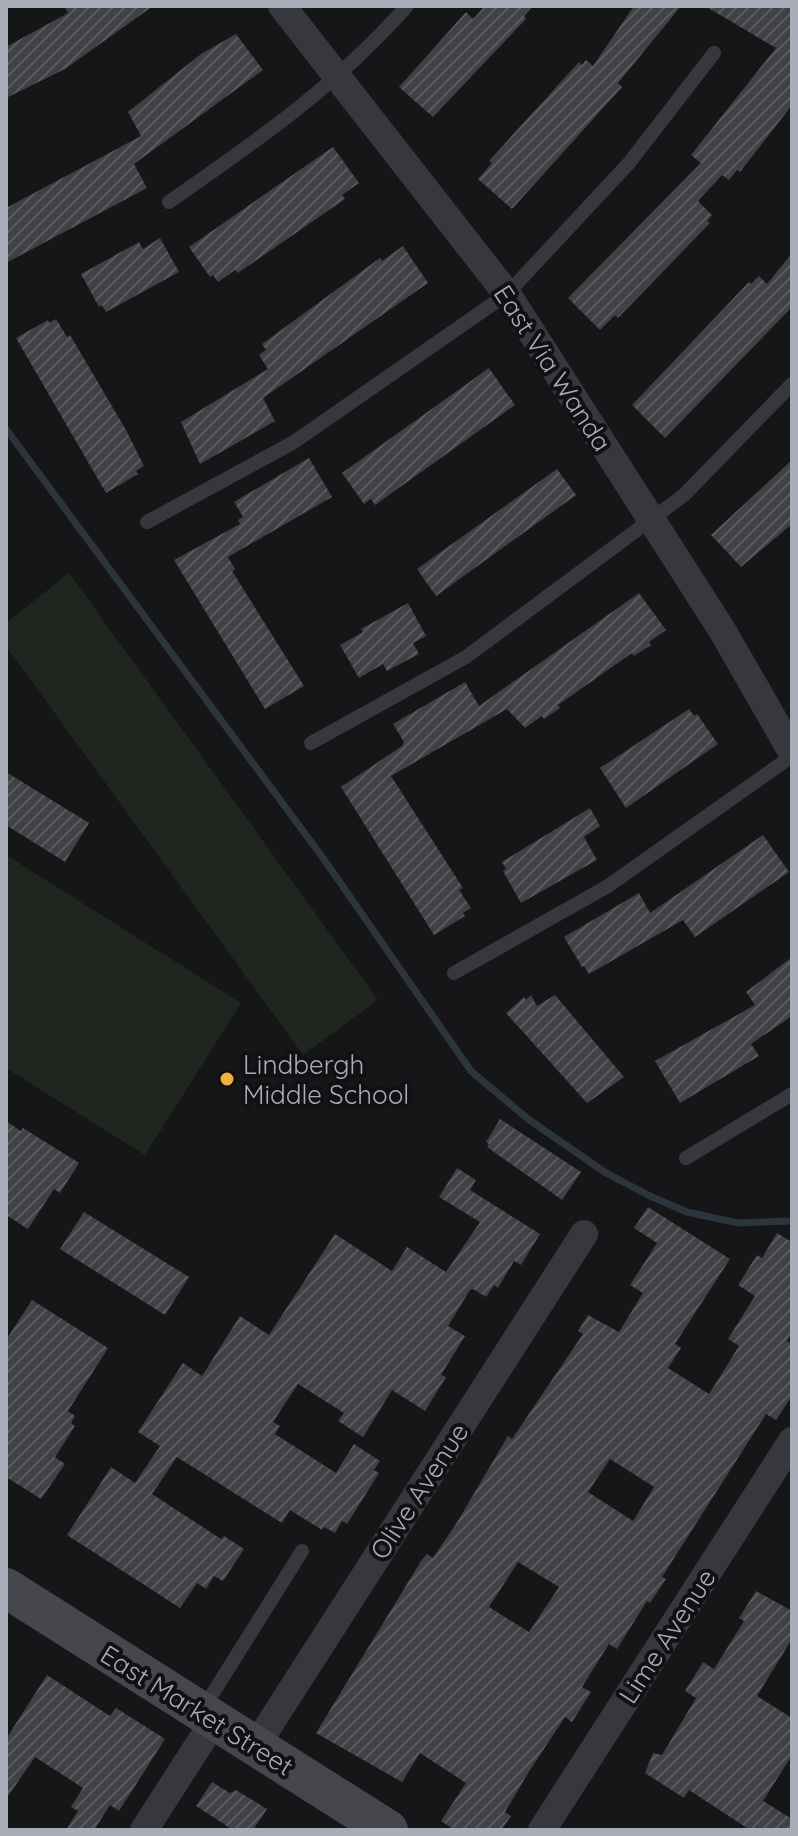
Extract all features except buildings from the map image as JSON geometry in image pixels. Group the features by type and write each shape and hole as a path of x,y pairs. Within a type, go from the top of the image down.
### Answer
{"street":[{"name":"East Via Wanda","path":"282,6 507,294 722,630 792,754"},
{"name":"Olive Avenue","path":"255,1747 584,1234"},
{"name":"Lime Avenue","path":"542,1830 792,1441"},
{"name":"East Market Street","path":"6,1588 388,1830"},
{"path":"144,1830 207,1717"}],"lane":[{"path":"169,202 297,113 339,76 407,6"},
{"path":"147,522 294,442 507,294 629,163 714,53"},
{"path":"311,743 466,657 684,495 792,384"},
{"path":"454,973 608,886 792,754"},
{"path":"686,1158 792,1094"},
{"path":"207,1717 302,1551"}],"shaded area":[{"path":"69,573 378,1000 303,1055 6,646 6,623"},
{"path":"6,855 241,1003 145,1155 6,1068"}],"waterway":[{"path":"6,429 323,858 471,1071 528,1119 606,1173 650,1196 687,1212 738,1223 792,1221"}],"place":[{"name":"Lindbergh Middle School","path":"227,1079"}]}
